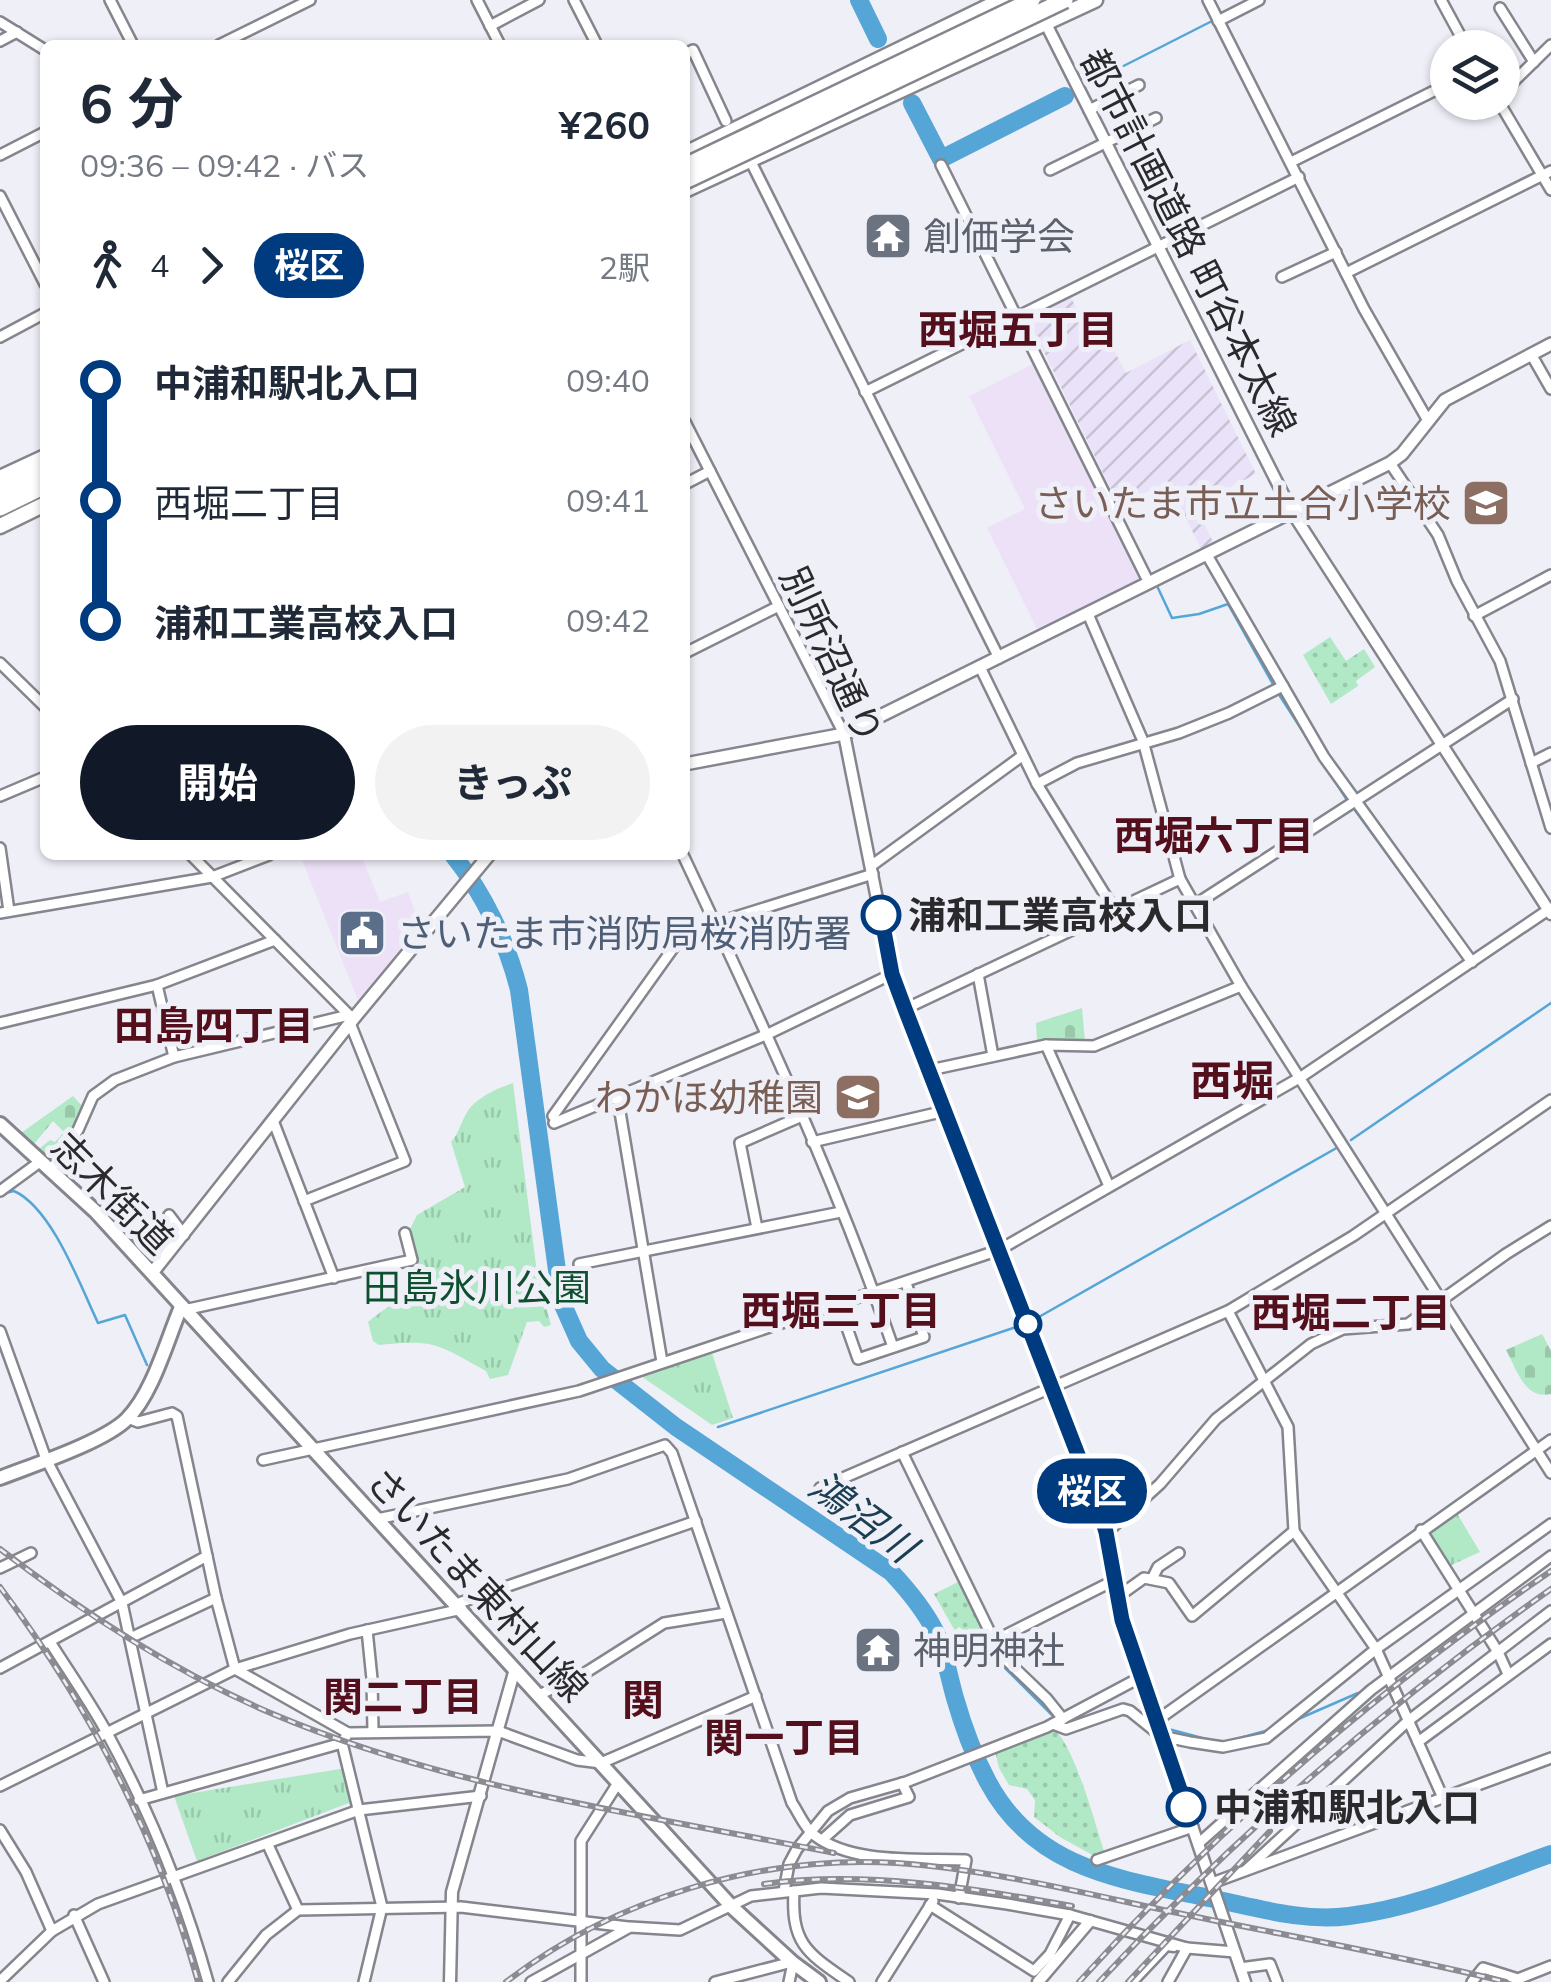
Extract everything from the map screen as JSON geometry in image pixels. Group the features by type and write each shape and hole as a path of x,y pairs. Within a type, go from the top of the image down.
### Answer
{"highway":[{"path":"690,151 1002,0"},
{"path":"690,179 1065,0"},
{"path":"690,188 1095,0"},
{"path":"903,47 968,35 1036,2"},
{"path":"690,164 1036,2"},
{"path":"804,94 820,129"},
{"path":"0,478 38,469"},
{"path":"0,491 38,469"},
{"path":"0,511 40,492"},
{"path":"0,526 40,494"},
{"path":"0,511 40,505"}],"main road":[{"path":"690,763 844,734 1390,463 1402,454 1445,400 1551,344"},
{"path":"152,1274 274,1123 351,1019 484,860"},
{"name":"志木街道","path":"0,1124 46,1165 182,1308"},
{"path":"0,1478 107,1432 128,1418 143,1397 182,1308"},
{"name":"さいたま東村山線","path":"182,1308 732,1907 819,1982"}],"street":[{"path":"110,0 130,40"},
{"path":"230,40 310,0"},
{"path":"477,0 497,40"},
{"path":"490,26 539,0"},
{"path":"574,0 594,40"},
{"path":"1208,0 1346,274 1428,418"},
{"path":"1217,20 1259,0"},
{"path":"1441,0 1457,30"},
{"name":"都市計画道路 町谷本太線","path":"1036,2 1292,512 1550,911"},
{"path":"1500,8 1534,62"},
{"path":"0,22 40,47"},
{"path":"0,40 16,32"},
{"path":"244,33 248,40"},
{"path":"1520,76 1551,45"},
{"path":"690,52 693,50 726,121"},
{"path":"1089,110 1139,85"},
{"path":"1290,162 1430,93"},
{"path":"1050,170 1156,118"},
{"path":"1511,120 1546,173 1551,190"},
{"path":"0,155 40,135"},
{"path":"750,160 998,658"},
{"path":"942,165 1149,583"},
{"path":"1346,274 1546,173"},
{"path":"864,392 1299,177"},
{"path":"0,196 40,274"},
{"path":"1282,277 1336,252"},
{"path":"0,336 40,316"},
{"path":"1531,354 1551,389"},
{"name":"別所沼通り","path":"690,432 844,734 892,974 1106,1532 1116,1598 1235,1952"},
{"path":"1390,463 1438,536 1474,616 1500,661 1551,828"},
{"path":"690,481 710,471"},
{"path":"1207,555 1279,688 1352,802 1472,962"},
{"path":"1474,616 1551,575"},
{"path":"690,650 779,606"},
{"path":"1088,614 1143,741 1180,879 1241,986 1551,1473"},
{"path":"0,663 40,702"},
{"path":"980,667 1037,784 1115,910"},
{"path":"1037,784 1077,763 1228,714 1279,688"},
{"path":"1196,904 1513,698"},
{"path":"1531,763 1551,753"},
{"path":"892,974 618,1100 554,1119 684,933 872,870 1022,756"},
{"path":"0,796 40,779"},
{"path":"0,848 4,912 212,877 256,860"},
{"path":"197,860 351,1019 405,1161 304,1201"},
{"path":"686,860 768,1034 874,1293 892,1347"},
{"path":"905,1009 1180,879"},
{"path":"263,1460 532,1404 999,1250 1301,1077 1550,911"},
{"path":"0,1023 157,985 275,940"},
{"path":"978,974 993,1056"},
{"path":"157,985 174,1057"},
{"path":"930,1070 1046,1045 1094,1046 1241,986"},
{"path":"0,1191 46,1165 78,1130 93,1096 116,1080 174,1057 351,1019"},
{"path":"1046,1045 1110,1186"},
{"path":"618,1100 662,1362"},
{"path":"820,1488 1228,1311 1385,1213 1551,1100"},
{"path":"812,1142 945,1111"},
{"path":"757,1228 740,1143 802,1116"},
{"path":"274,1123 334,1278"},
{"path":"579,1264 841,1212"},
{"path":"169,1215 184,1235"},
{"path":"1106,1532 1160,1484 1216,1419 1312,1344 1344,1329 1408,1324 1551,1226"},
{"path":"182,1308 412,1260 405,1233"},
{"path":"839,1304 858,1359 924,1336 906,1283"},
{"path":"1228,1311 1288,1427 1294,1532 1376,1649 1442,1798"},
{"path":"0,1331 2,1346 46,1459 122,1603 163,1793"},
{"path":"128,1418 138,1422 172,1413 177,1416 235,1669 348,1733 498,1731 576,1760 601,1763 756,1696"},
{"path":"1158,1727 1421,1530 1551,1440"},
{"path":"377,1519 568,1479 665,1445 672,1453 696,1520 792,1803 810,1832 840,1848 880,1856 966,1860 958,1898"},
{"path":"902,1452 1000,1656 1047,1699 1066,1729 1123,1708 1158,1727 1223,1746 1266,1738 1376,1649 1551,1524"},
{"path":"0,1786 235,1669 459,1607 696,1520"},
{"path":"1421,1530 1508,1674"},
{"path":"1116,1598 1144,1578 1152,1579 1168,1583 1192,1616 1294,1532"},
{"path":"0,1568 31,1553"},
{"path":"1152,1579 1158,1567 1179,1553"},
{"path":"0,1668 207,1556"},
{"path":"1199,1843 1389,1676 1551,1556"},
{"path":"994,1642 1113,1580"},
{"path":"130,1638 216,1598"},
{"path":"1246,1870 1408,1720 1551,1611"},
{"path":"539,1694 584,1673 664,1623 726,1613"},
{"path":"367,1630 373,1732"},
{"path":"50,1642 107,1733 140,1800 175,1879 208,1982"},
{"path":"1418,1742 1551,1644"},
{"path":"450,1982 452,1892 515,1669"},
{"path":"849,1982 816,1958 794,1928 789,1891 789,1864 828,1811 850,1798 991,1750 1142,1678"},
{"path":"348,1733 342,1744 382,1907 364,1982"},
{"path":"140,1800 342,1744"},
{"path":"1214,1888 1246,1870 1551,1758"},
{"path":"580,1982 581,1840 618,1783"},
{"path":"822,1840 850,1816 908,1797 902,1783"},
{"path":"0,1981 74,1915 360,1810 481,1796"},
{"path":"1097,1860 1193,1827"},
{"path":"0,1830 26,1872 52,1931"},
{"path":"268,1845 298,1910"},
{"path":"228,1982 266,1936 298,1910 451,1907 680,1930 751,1896 853,1888 937,1894 1070,1915 1186,1948 1235,1952 1245,1982"},
{"path":"882,1982 937,1894"},
{"path":"930,1905 1034,1972 1050,1954 1070,1915"},
{"path":"74,1915 104,1982"},
{"path":"1038,1982 1090,1921"},
{"path":"531,1982 630,1927"},
{"path":"1134,1982 1166,1947 1179,1949 1167,1978 1160,1982"},
{"path":"1168,1982 1186,1948"},
{"path":"805,1972 816,1958"},
{"path":"715,1982 792,1962 789,1982"},
{"path":"1240,1968 1270,1964 1277,1982"},
{"path":"1472,1982 1483,1968 1518,1978 1551,1966"}],"shaded area":[{"path":"1070,296 1094,343 1107,337 1126,373 1190,340 1256,474 1195,505 1214,544 1202,551 1168,481 1119,506 1027,317"},
{"path":"1033,364 1142,581 1039,633 987,528 1025,509 969,396"},
{"path":"302,860 363,860 380,902 408,892 420,925 358,1000"}],"green space":[{"path":"1330,637 1346,661 1364,649 1375,667 1356,681 1358,686 1331,704 1303,655"},
{"path":"1082,1008 1085,1042 1037,1042 1036,1023"},
{"name":"田島氷川公園","path":"513,1083 537,1273 551,1325 527,1322 508,1375 490,1379 486,1371 435,1346 379,1345 373,1341 368,1322 412,1283 416,1266 408,1233 417,1215 465,1187 451,1142 466,1114 480,1099"},
{"path":"73,1096 82,1106 75,1126 51,1161 39,1149 50,1140 55,1142 64,1132 53,1121 34,1144 21,1133"},
{"path":"1542,1334 1551,1351 1551,1394 1542,1395 1528,1388 1506,1350"},
{"path":"711,1350 733,1418 712,1425 638,1374"},
{"path":"856,1484 905,1560 823,1500"},
{"path":"1455,1510 1480,1552 1447,1567 1421,1530"},
{"path":"960,1581 998,1655 959,1627 955,1631 934,1594"},
{"path":"1052,1727 1069,1750 1105,1854 1096,1857 1034,1817 1035,1800 1027,1789 1009,1785 999,1768 995,1751"},
{"path":"346,1768 354,1801 197,1861 174,1796"}],"waterway":[{"path":"859,0 878,39"},
{"path":"1092,82 1216,19"},
{"path":"912,103 941,159 1065,96"},
{"path":"1158,588 1172,618 1228,604 1274,686"},
{"path":"1278,693 1347,800"},
{"path":"1352,806 1463,958"},
{"name":"鴻沼川","path":"457,860 493,919 519,990 559,1285 579,1341 602,1369 676,1427 898,1579 936,1633 965,1730 988,1782 1008,1812 1031,1836 1057,1854 1116,1877 1264,1910 1315,1917 1349,1916 1400,1906 1551,1854"},
{"path":"1351,1140 1551,1003"},
{"path":"1030,1322 1340,1146"},
{"path":"5,1193 14,1191 41,1213 64,1249 98,1323 125,1315 147,1365"},
{"path":"718,1427 1022,1325"},
{"path":"700,1442 709,1440"},
{"path":"959,1634 994,1657 1054,1717"},
{"path":"1425,1713 1455,1691"},
{"path":"1296,1720 1358,1693"},
{"path":"1161,1727 1221,1743 1269,1730"}],"railway":[{"path":"0,1549 98,1619 201,1680 340,1740 479,1781 834,1853"},
{"path":"1079,1982 1187,1869 1303,1763 1424,1663 1551,1571"},
{"path":"0,1587 63,1679 117,1775 163,1876 198,1982"},
{"path":"1099,1982 1204,1875 1314,1774 1430,1679 1551,1589"},
{"path":"1128,1982 1270,1831"},
{"path":"506,1982 548,1952 641,1905 741,1875 845,1862 934,1866 1007,1877 1506,1982"},
{"path":"764,1884 879,1880 957,1887 1072,1906"}],"bus line":[{"name":"桜区","path":"881,915 892,974 1099,1509 1122,1620 1186,1807"}],"place":[{"name":"創価学会","path":"888,236"},
{"name":"さいたま市立土合小学校","path":"1486,503"},
{"name":"浦和工業高校入口","path":"881,915"},
{"name":"さいたま市消防局桜消防署","path":"362,933"},
{"name":"わかほ幼稚園","path":"858,1097"},
{"name":"神明神社","path":"878,1650"},
{"name":"中浦和駅北入口","path":"1186,1807"}],"district":[{"name":"西堀五丁目","path":"1018,329"},
{"name":"西堀六丁目","path":"1214,835"},
{"name":"田島四丁目","path":"214,1025"},
{"name":"西堀","path":"1232,1080"},
{"name":"西堀三丁目","path":"841,1310"},
{"name":"西堀二丁目","path":"1351,1312"},
{"name":"関二丁目","path":"403,1696"},
{"name":"関","path":"643,1699"},
{"name":"関一丁目","path":"784,1737"}]}
